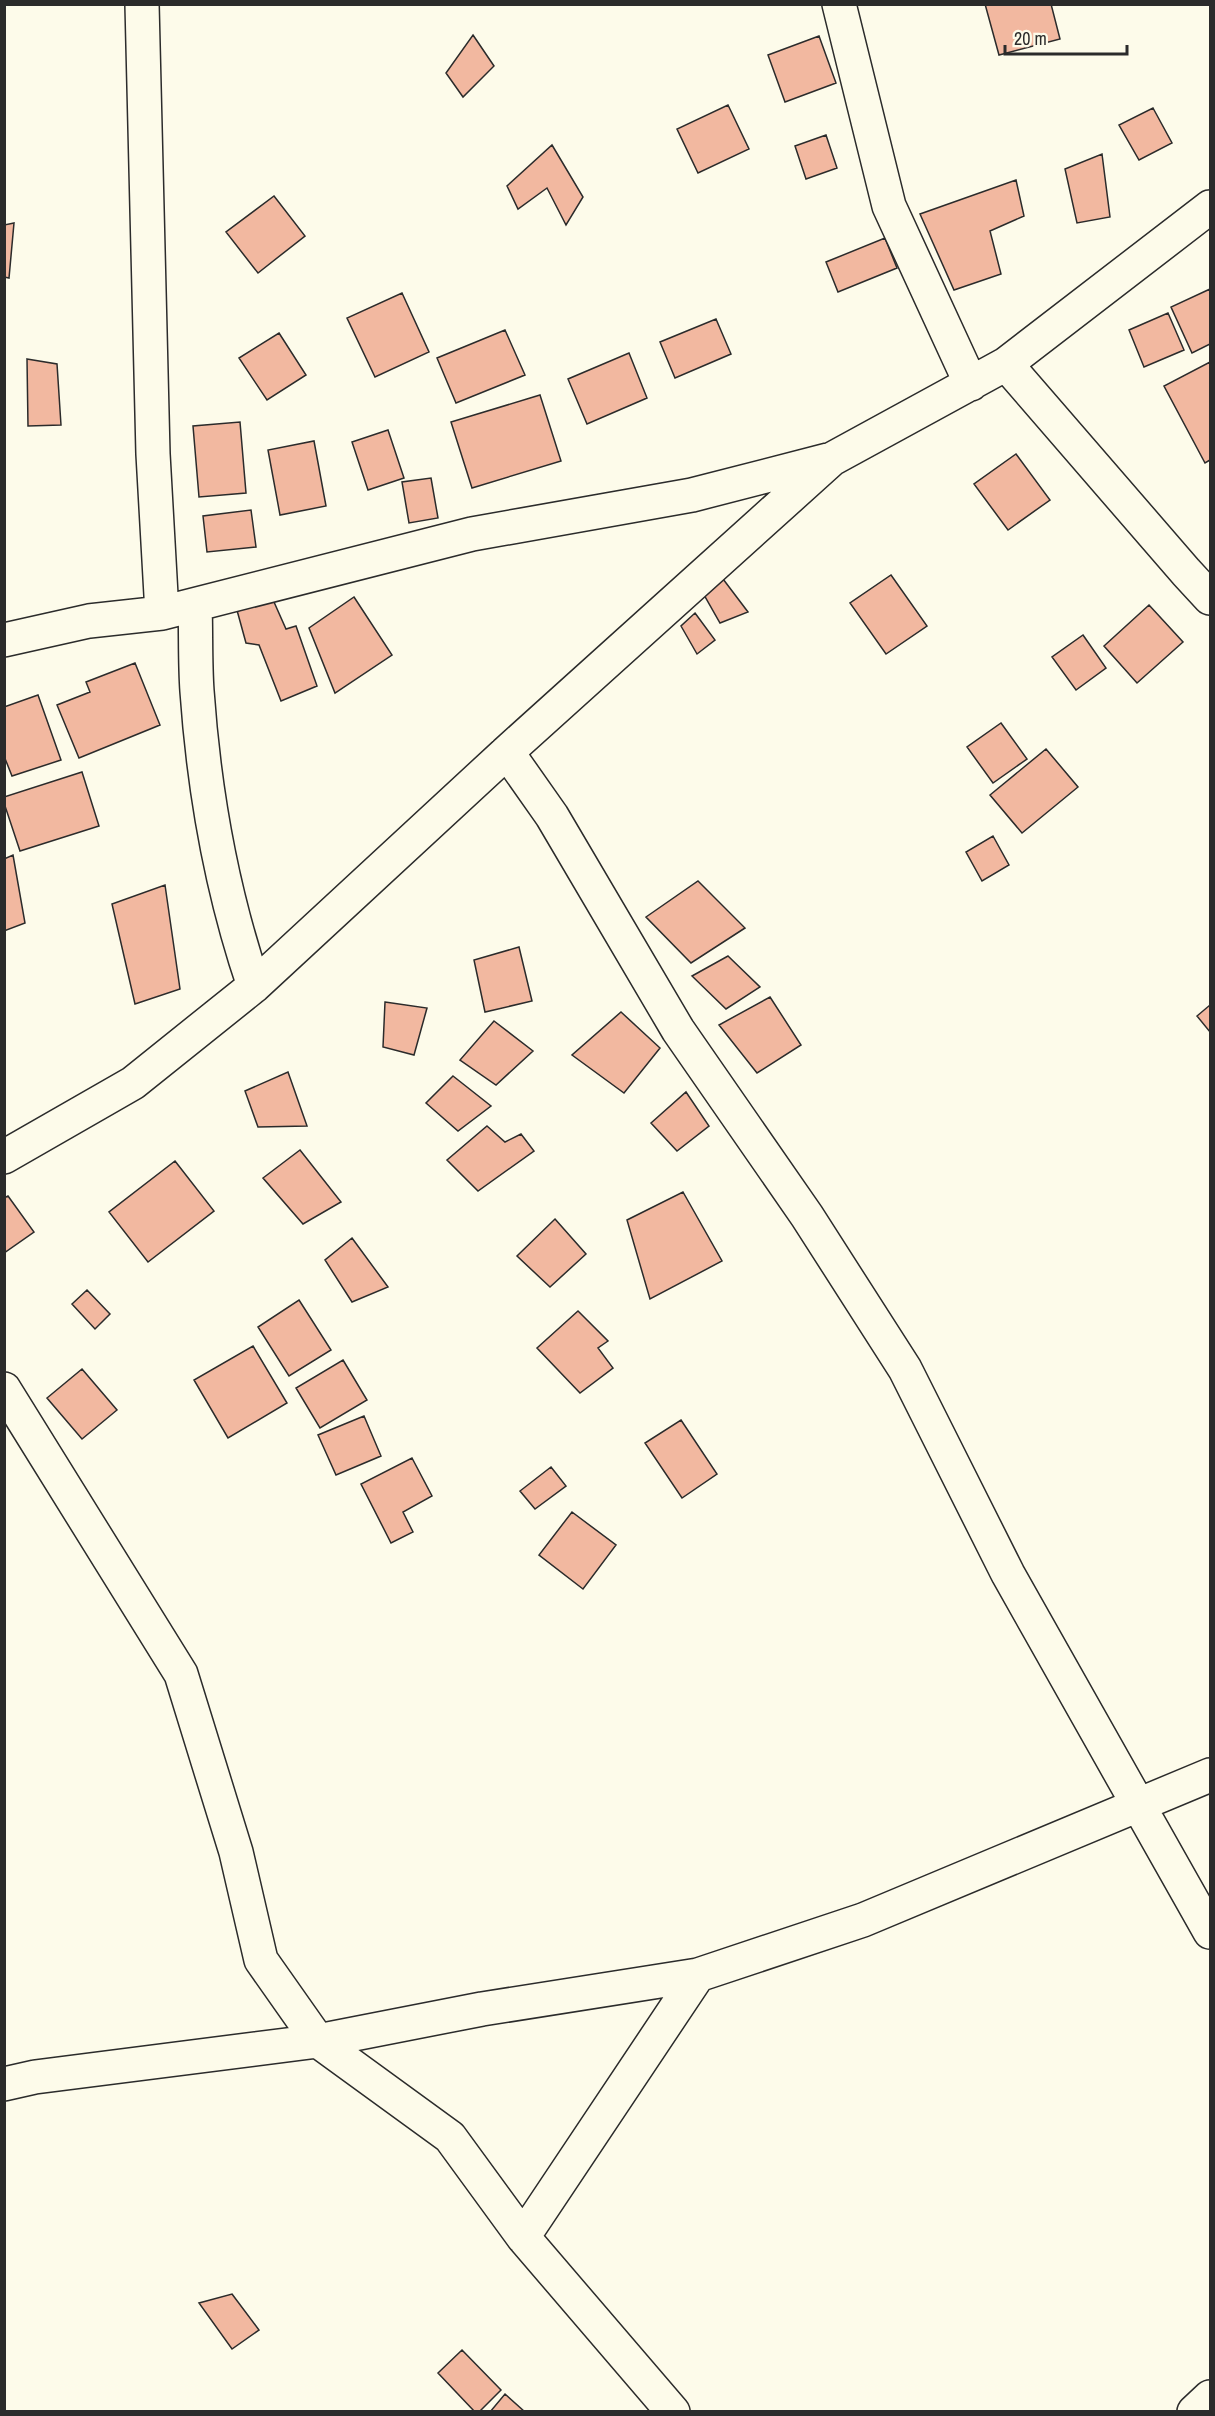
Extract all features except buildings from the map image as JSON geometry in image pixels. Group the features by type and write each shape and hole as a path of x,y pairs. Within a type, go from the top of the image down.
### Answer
{"street":[{"path":"142,4 153,454 162,613"},
{"path":"839,4 889,206 971,384"},
{"path":"4,1157 133,1083 254,986 507,752 832,459 1006,364 1210,207"},
{"path":"1006,364 1210,598"},
{"path":"4,640 89,621 162,613 472,534 692,495 832,459"},
{"path":"195,605 196,691 211,816 236,936 254,986"},
{"path":"507,752 552,816 678,1030 807,1216 905,1369 1008,1574 1210,1932"},
{"path":"4,1389 181,1674 236,1852 261,1960 318,2041 450,2137 523,2236 673,2412"},
{"path":"4,2084 35,2077 318,2041 482,2009 698,1975 863,1920 1210,1775"},
{"path":"523,2236 698,1975"},
{"path":"1194,2412 1210,2397"}]}
